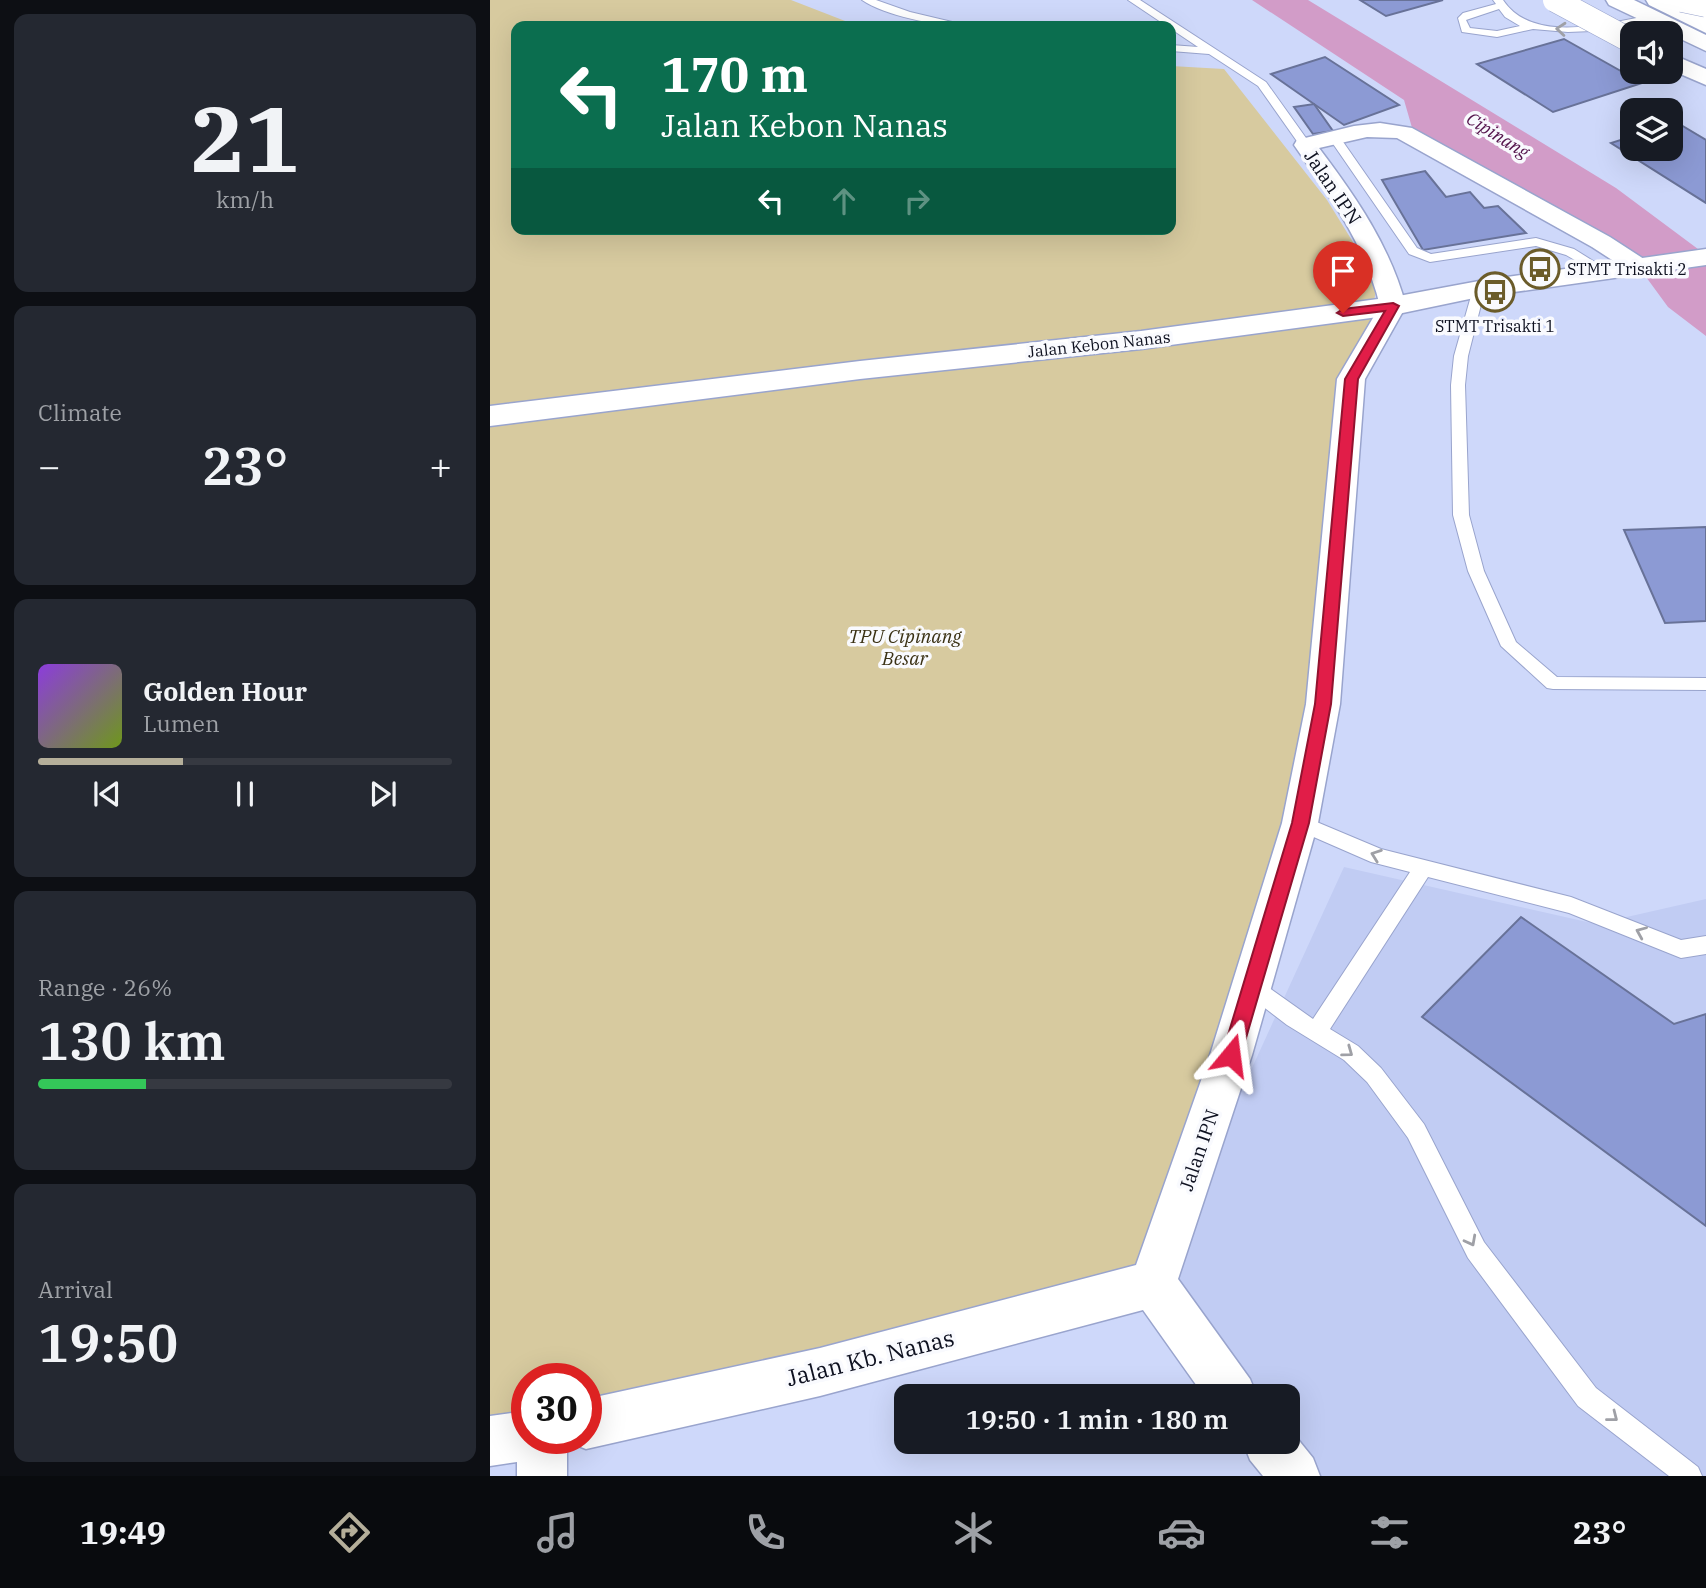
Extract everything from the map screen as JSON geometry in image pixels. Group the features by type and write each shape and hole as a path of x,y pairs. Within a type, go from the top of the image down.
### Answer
{"main road":[{"path":"1555,0 1620,35"},
{"path":"1616,0 1655,9 1706,26"},
{"path":"1684,0 1705,2"},
{"path":"1655,9 1706,44"},
{"path":"1683,67 1706,78"},
{"name":"Jalan Kebon Nanas","path":"490,416 860,370 1141,340 1393,306 1479,289 1706,257"}],"street":[{"path":"1320,141 1373,129 1392,129 1404,133 1643,265"},
{"name":"Jalan IPN","path":"1153,1284 1231,1055 1300,823 1323,704 1351,379 1393,306 1384,270 1341,193 1320,141"},
{"path":"1153,1284 1224,1384"},
{"name":"Jalan Kb. Nanas","path":"602,1420 820,1371 1153,1284"},
{"path":"490,1441 511,1438"},
{"path":"542,1454 542,1476"},
{"path":"1278,1454 1295,1476"}],"lane":[{"path":"867,0 907,14 940,21"},
{"name":"Jalan IPN","path":"1133,0 1166,21"},
{"path":"1684,0 1706,10"},
{"path":"1532,26 1512,18 1499,3 1466,15 1461,20 1466,30 1483,34 1532,26 1580,30 1655,9"},
{"name":"Jalan IPN","path":"1176,28 1262,84 1320,141"},
{"path":"1176,48 1212,51"},
{"path":"1320,141 1413,251 1430,258 1536,242 1570,252 1603,271"},
{"path":"1479,289 1461,356 1458,385 1461,515 1476,571 1509,646 1553,683 1706,684"},
{"path":"1300,823 1378,856 1571,905 1681,949 1706,945"},
{"path":"1316,1032 1423,868"},
{"path":"1251,986 1351,1053 1374,1075 1409,1122 1476,1250 1587,1396 1689,1476"}],"shaded area":[{"path":"1344,867 1596,924 1706,899 1706,1476 1295,1476 1290,1454 1300,1454 1300,1384 1226,1384 1153,1284"}],"green space":[{"name":"TPU Cipinang Besar","path":"490,0 791,0 845,21 511,21 511,235 1176,235 1176,66 1224,69 1327,200 1377,281 1300,823 1153,1284 602,1420 602,1363 511,1363 511,1438 490,1441"}],"water":[{"name":"Cipinang","path":"1252,0 1308,0 1616,188 1706,255 1706,336 1668,307 1638,266 1415,138 1404,100"}],"building":[{"path":"1360,0 1443,0 1386,16"},
{"path":"1564,39 1620,71 1620,84 1639,84 1553,112 1477,64"},
{"path":"1325,57 1399,105 1344,125 1271,74"},
{"path":"1314,104 1333,131 1313,134 1294,107"},
{"path":"1683,126 1706,140 1706,203 1640,161 1683,161"},
{"path":"1620,140 1620,149 1611,143"},
{"path":"1425,171 1446,197 1470,192 1484,208 1498,206 1526,233 1423,250 1382,180"},
{"path":"1706,527 1706,621 1665,623 1624,530"},
{"path":"1521,917 1674,1024 1706,1014 1706,1226 1422,1017"}],"place":[{"name":"STMT Trisakti 2","path":"1540,269"},
{"name":"STMT Trisakti 1","path":"1495,292"}],"route":[{"path":"1231,1055 1300,823 1323,704 1351,379 1393,306 1343,313"}]}
